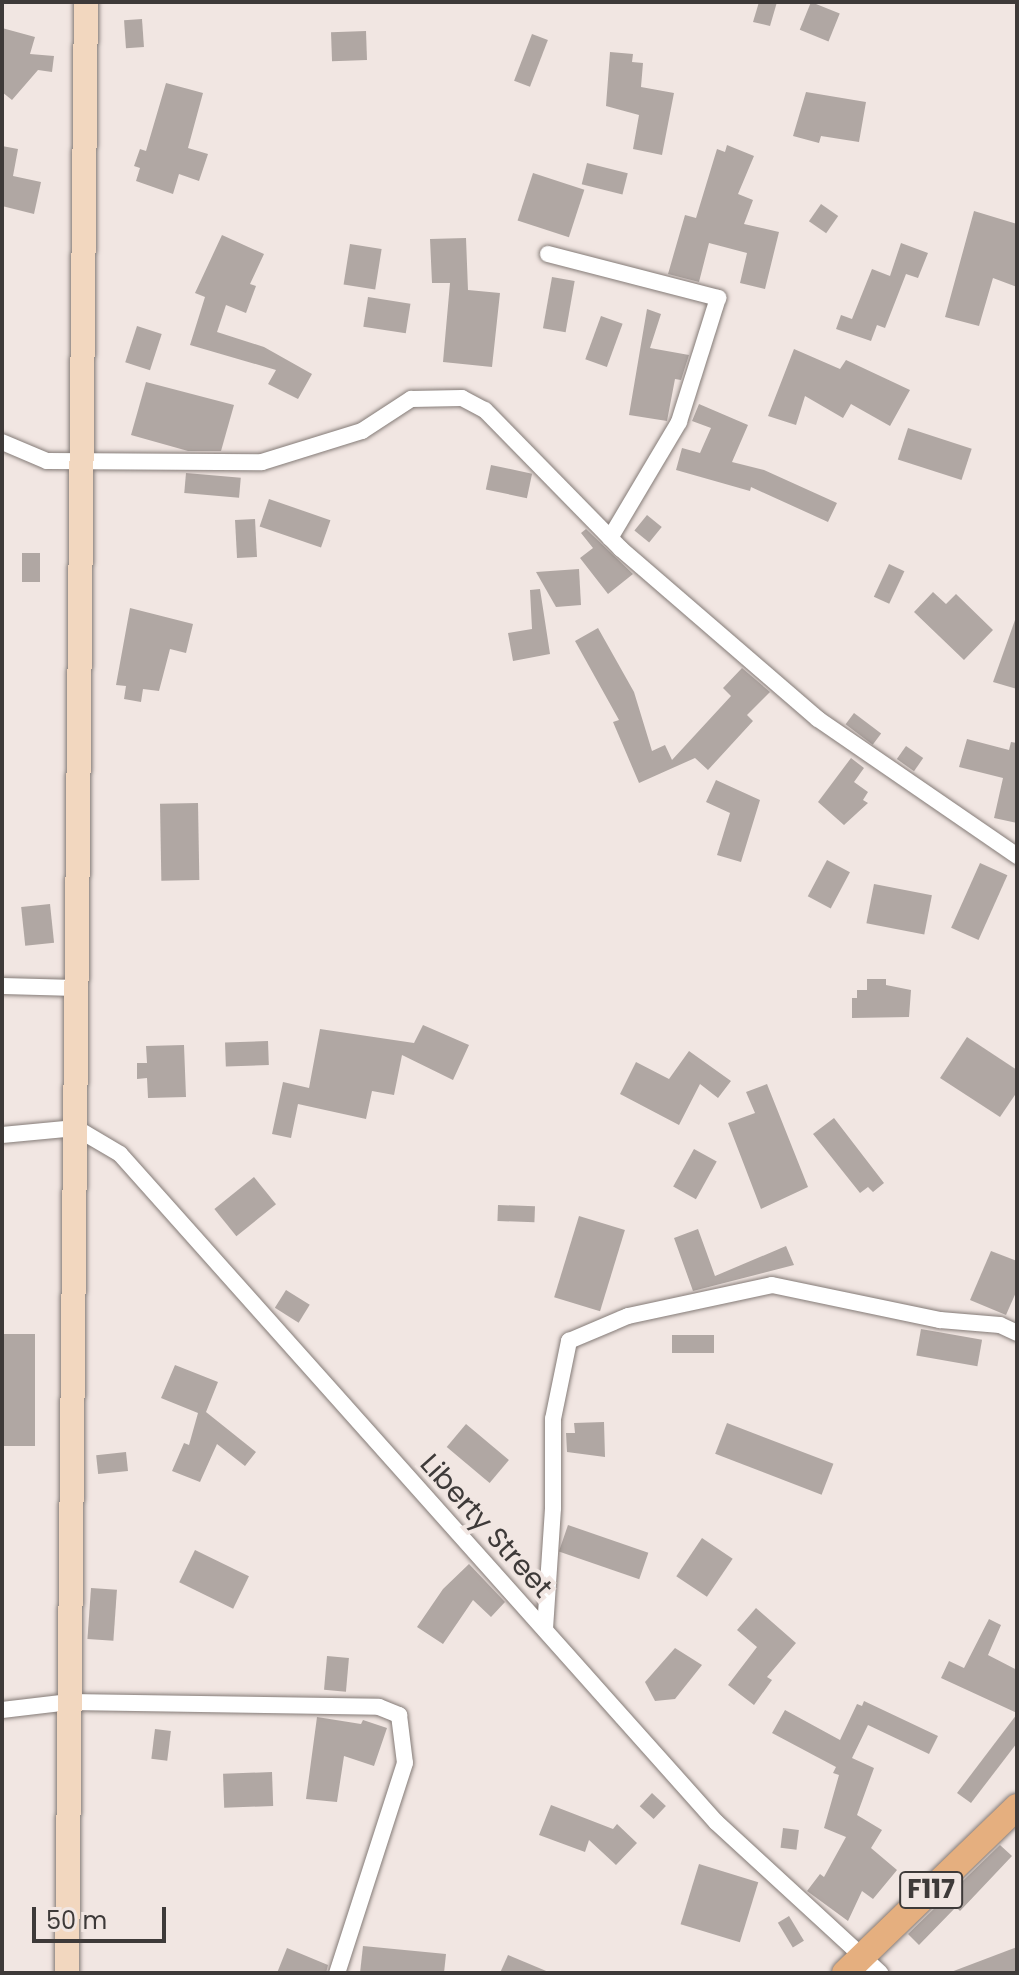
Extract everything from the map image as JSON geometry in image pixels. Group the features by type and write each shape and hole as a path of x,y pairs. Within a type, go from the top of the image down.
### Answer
{"main road":[{"path":"67,1973 86,2"},
{"name":"F117","path":"862,1968 1017,1807"}],"street":[{"path":"548,254 718,298 679,422 610,538"},
{"path":"2,442 47,461 262,462 362,431 411,399 462,398 485,410 610,538 818,719 1017,856"},
{"path":"2,986 77,988"},
{"path":"2,1135 76,1128"},
{"name":"Liberty Street","path":"76,1128 120,1154 266,1323 716,1822 862,1968"},
{"path":"545,1629 553,1508 553,1419 569,1341 628,1316 772,1285 940,1320 1000,1325 1017,1333"},
{"path":"2,1710 70,1702 379,1707 399,1715 405,1763 337,1973"}],"building":[{"path":"759,2 777,2 770,26 753,22"},
{"path":"811,2 840,14 829,41 800,30"},
{"path":"142,19 144,47 126,48 124,20"},
{"path":"2,28 35,37 30,54 54,56 52,72 38,70 12,100 2,92"},
{"path":"366,31 367,60 332,61 331,32"},
{"path":"532,34 548,40 530,87 514,81"},
{"path":"610,52 633,54 632,62 643,63 641,87 674,93 662,155 633,149 639,115 606,106"},
{"path":"166,83 203,93 188,148 208,154 199,181 179,174 173,194 136,181 140,168 134,166 140,149 146,151"},
{"path":"806,92 866,102 859,142 821,136 819,143 793,136"},
{"path":"727,145 754,156 738,194 753,200 744,224 779,232 765,289 740,283 747,253 709,243 699,282 668,274 685,215 696,218 717,149 725,152"},
{"path":"2,146 18,149 13,176 41,182 34,214 2,206"},
{"path":"587,163 628,173 622,195 582,184"},
{"path":"533,173 584,190 569,237 518,221"},
{"path":"821,204 838,216 826,233 809,221"},
{"path":"974,211 1017,224 1017,287 993,278 979,326 945,317"},
{"path":"222,235 264,254 250,284 256,286 246,313 226,305 217,332 264,347 312,374 298,399 268,384 276,370 190,345 205,297 195,293"},
{"path":"466,238 468,290 500,293 492,367 443,362 450,283 432,283 430,239"},
{"path":"901,243 928,253 918,278 906,274 885,328 877,325 871,341 836,329 841,315 852,319 872,269 890,276"},
{"path":"350,244 382,249 375,290 344,284"},
{"path":"552,277 575,281 566,332 543,328"},
{"path":"368,297 410,304 406,333 363,327"},
{"path":"647,309 661,314 650,348 689,355 681,380 675,379 667,421 629,415"},
{"path":"601,316 623,324 607,367 585,359"},
{"path":"137,326 162,334 150,370 125,362"},
{"path":"794,349 840,369 846,360 910,390 890,426 851,404 843,418 805,396 796,425 768,416"},
{"path":"146,382 234,405 221,451 188,451 131,435"},
{"path":"699,404 748,425 732,462 764,470 837,503 828,522 751,487 750,491 676,470 682,448 700,453 711,428 692,421"},
{"path":"908,428 972,449 962,480 898,459"},
{"path":"491,465 532,474 527,498 486,489"},
{"path":"186,473 241,478 239,498 184,493"},
{"path":"269,499 330,520 321,548 260,526"},
{"path":"647,515 662,527 649,543 634,531"},
{"path":"255,519 257,557 237,558 235,520"},
{"path":"586,529 633,574 608,594 580,558 593,548 581,533"},
{"path":"22,553 40,553 40,582 22,582"},
{"path":"889,564 904,571 889,604 874,597"},
{"path":"579,569 581,605 556,607 536,572"},
{"path":"540,589 550,654 513,661 508,633 532,629 530,590"},
{"path":"933,592 946,604 956,594 993,630 964,660 914,612"},
{"path":"130,608 193,624 186,653 170,649 159,691 143,689 141,702 124,699 126,686 116,685"},
{"path":"1017,620 1017,689 993,682"},
{"path":"598,628 634,692 652,751 665,745 672,760 731,696 723,688 742,668 770,692 747,715 753,721 708,770 695,758 639,783 613,722 619,720 575,641"},
{"path":"854,713 881,733 873,745 846,724"},
{"path":"967,739 1009,750 1011,742 1017,743 1017,823 994,818 1003,778 959,767"},
{"path":"906,746 923,758 914,771 897,759"},
{"path":"851,758 864,768 854,782 868,792 863,800 868,803 844,825 818,802"},
{"path":"716,780 760,800 741,862 717,855 730,813 706,802"},
{"path":"198,803 199,880 161,881 160,804"},
{"path":"827,860 850,872 831,908 808,896"},
{"path":"980,863 1007,875 979,940 951,928"},
{"path":"874,884 932,895 924,935 866,923"},
{"path":"50,904 54,943 25,946 21,907"},
{"path":"867,979 886,979 886,985 911,990 909,1017 852,1018 852,998 857,998 857,990 867,990"},
{"path":"423,1025 469,1045 453,1080 402,1055 394,1095 372,1091 366,1119 298,1104 291,1138 272,1134 283,1082 309,1088 320,1029 414,1043"},
{"path":"967,1037 1017,1070 1017,1092 1000,1117 940,1078"},
{"path":"268,1041 269,1065 226,1066 225,1043"},
{"path":"184,1045 186,1097 148,1098 147,1078 137,1079 137,1063 147,1063 146,1046"},
{"path":"689,1051 731,1081 718,1098 700,1084 679,1125 620,1094 636,1062 669,1079"},
{"path":"767,1084 808,1187 761,1209 728,1123 755,1113 746,1092"},
{"path":"834,1118 884,1183 873,1192 868,1187 860,1193 813,1134"},
{"path":"694,1149 717,1162 696,1199 673,1187"},
{"path":"254,1177 276,1204 236,1236 214,1209"},
{"path":"498,1205 535,1206 534,1222 497,1221"},
{"path":"579,1216 625,1230 600,1311 554,1297"},
{"path":"698,1229 715,1276 786,1246 794,1265 693,1291 674,1238"},
{"path":"991,1251 1017,1261 1017,1290 1006,1315 970,1300"},
{"path":"286,1290 310,1305 299,1323 275,1308"},
{"path":"921,1329 982,1340 977,1366 916,1356"},
{"path":"2,1334 35,1334 35,1446 2,1446"},
{"path":"672,1335 714,1335 714,1353 672,1353"},
{"path":"175,1365 218,1382 206,1412 256,1452 245,1466 217,1444 200,1482 172,1471 184,1443 189,1445 198,1413 161,1398"},
{"path":"604,1422 605,1457 567,1452 566,1433 575,1433 574,1423"},
{"path":"727,1423 833,1464 822,1495 715,1454"},
{"path":"466,1424 509,1460 490,1483 447,1447"},
{"path":"126,1452 128,1471 98,1474 96,1455"},
{"path":"568,1525 648,1553 639,1579 559,1551"},
{"path":"702,1538 733,1559 707,1597 676,1576"},
{"path":"195,1550 249,1576 233,1609 179,1582"},
{"path":"469,1564 505,1602 491,1617 473,1600 443,1644 417,1627 443,1589"},
{"path":"91,1588 117,1590 113,1641 87,1639"},
{"path":"756,1608 796,1643 767,1677 772,1680 754,1705 728,1685 757,1647 737,1630"},
{"path":"989,1619 1001,1625 988,1655 1017,1670 1017,1713 941,1678 949,1661 964,1668"},
{"path":"675,1648 702,1665 675,1699 655,1701 645,1682"},
{"path":"327,1656 349,1658 346,1692 324,1690"},
{"path":"864,1701 938,1736 929,1754 868,1725 852,1758 874,1768 857,1815 882,1830 871,1848 897,1870 873,1899 862,1891 848,1921 807,1891 820,1874 824,1877 846,1837 824,1828 839,1775 833,1773 836,1767 772,1733 785,1710 840,1740 857,1704 862,1706"},
{"path":"1017,1714 1017,1743 971,1803 957,1793"},
{"path":"317,1717 361,1724 363,1720 387,1728 374,1766 344,1756 337,1802 306,1799"},
{"path":"155,1729 171,1731 167,1761 151,1759"},
{"path":"272,1772 273,1806 224,1808 223,1774"},
{"path":"652,1793 666,1806 654,1819 640,1806"},
{"path":"551,1805 613,1829 617,1824 637,1843 616,1865 589,1840 585,1852 539,1835"},
{"path":"783,1828 799,1830 796,1850 781,1848"},
{"path":"1000,1845 1012,1856 960,1911 956,1907 919,1945 908,1934"},
{"path":"699,1864 758,1882 740,1942 681,1924"},
{"path":"789,1916 804,1941 793,1948 778,1923"},
{"path":"363,1946 446,1954 444,1973 360,1973"},
{"path":"1017,1947 1017,1973 951,1973 951,1972"},
{"path":"287,1948 328,1965 326,1973 277,1973"},
{"path":"508,1955 551,1973 500,1973"}]}
